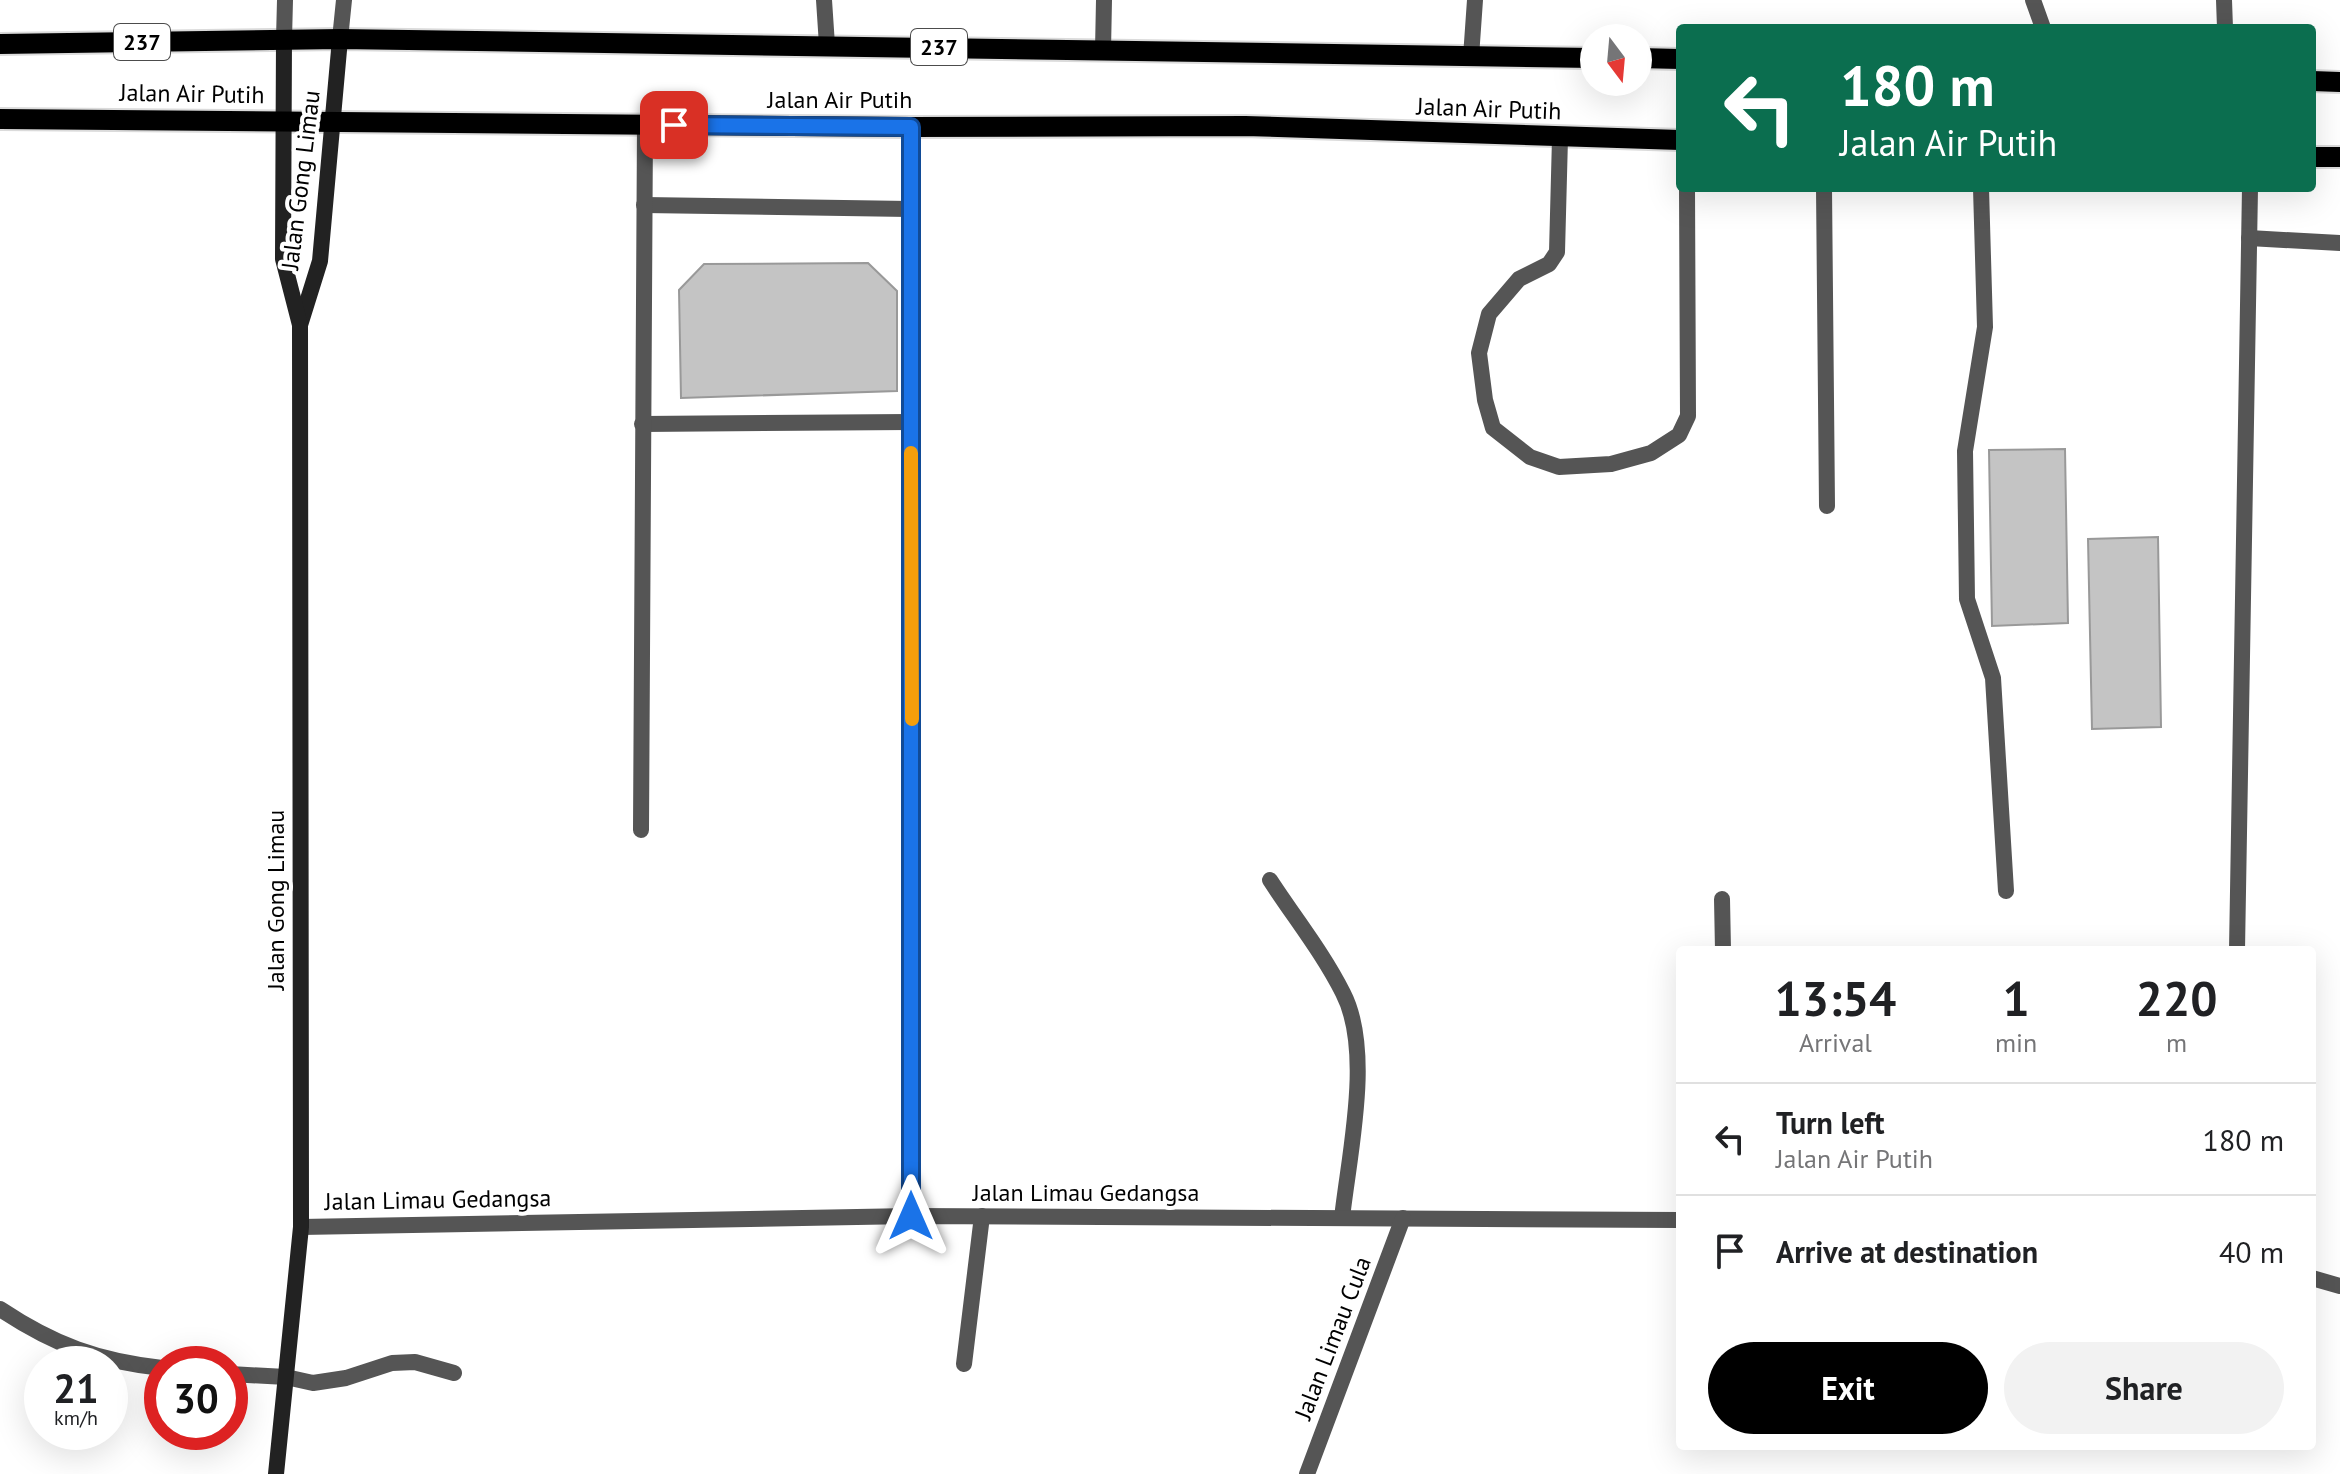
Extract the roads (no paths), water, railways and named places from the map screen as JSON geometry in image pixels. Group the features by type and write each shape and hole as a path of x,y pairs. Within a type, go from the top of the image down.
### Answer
{"main road":[{"name":"Jalan Air Putih","path":"0,44 340,39 1580,58"},
{"path":"1652,58 1676,59"},
{"path":"2316,81 2340,82"},
{"name":"Jalan Air Putih","path":"0,119 911,127 1245,126 1676,140"},
{"path":"2316,157 2340,157"}],"street":[{"path":"284,39 285,0"},
{"path":"340,39 344,0"},
{"path":"824,0 827,45"},
{"path":"1103,50 1104,0"},
{"path":"1471,57 1475,0"},
{"path":"2033,0 2042,24"},
{"path":"2224,0 2225,24"},
{"name":"Jalan Gong Limau","path":"276,1474 301,1227 300,325 283,259 284,39"},
{"name":"Jalan Gong Limau","path":"300,325 320,261 340,39"},
{"path":"641,830 645,125"},
{"path":"911,127 911,1216"},
{"path":"1560,138 1557,252 1549,264 1519,279 1489,314 1479,353 1485,400 1493,428 1530,457 1559,467 1611,464 1651,453 1679,435 1688,416 1687,192"},
{"path":"1824,192 1827,506"},
{"path":"1981,192 1985,327 1965,451 1967,599 1993,678 2006,891"},
{"path":"2237,946 2250,192"},
{"path":"644,205 909,209"},
{"path":"2249,238 2340,243"},
{"path":"642,424 910,422"},
{"path":"1270,880 1345,995 1357,1037 1356,1092 1342,1218"},
{"path":"1722,899 1723,946"},
{"name":"Jalan Limau Gedangsa","path":"301,1227 911,1216 1676,1220"},
{"path":"964,1364 982,1216"},
{"name":"Jalan Limau Cula","path":"1307,1474 1403,1218"},
{"path":"2316,1279 2340,1286"},
{"path":"0,1309 44,1338 114,1363 144,1366"},
{"path":"248,1375 286,1377 313,1383 346,1378 392,1363 415,1362 454,1373"}]}
